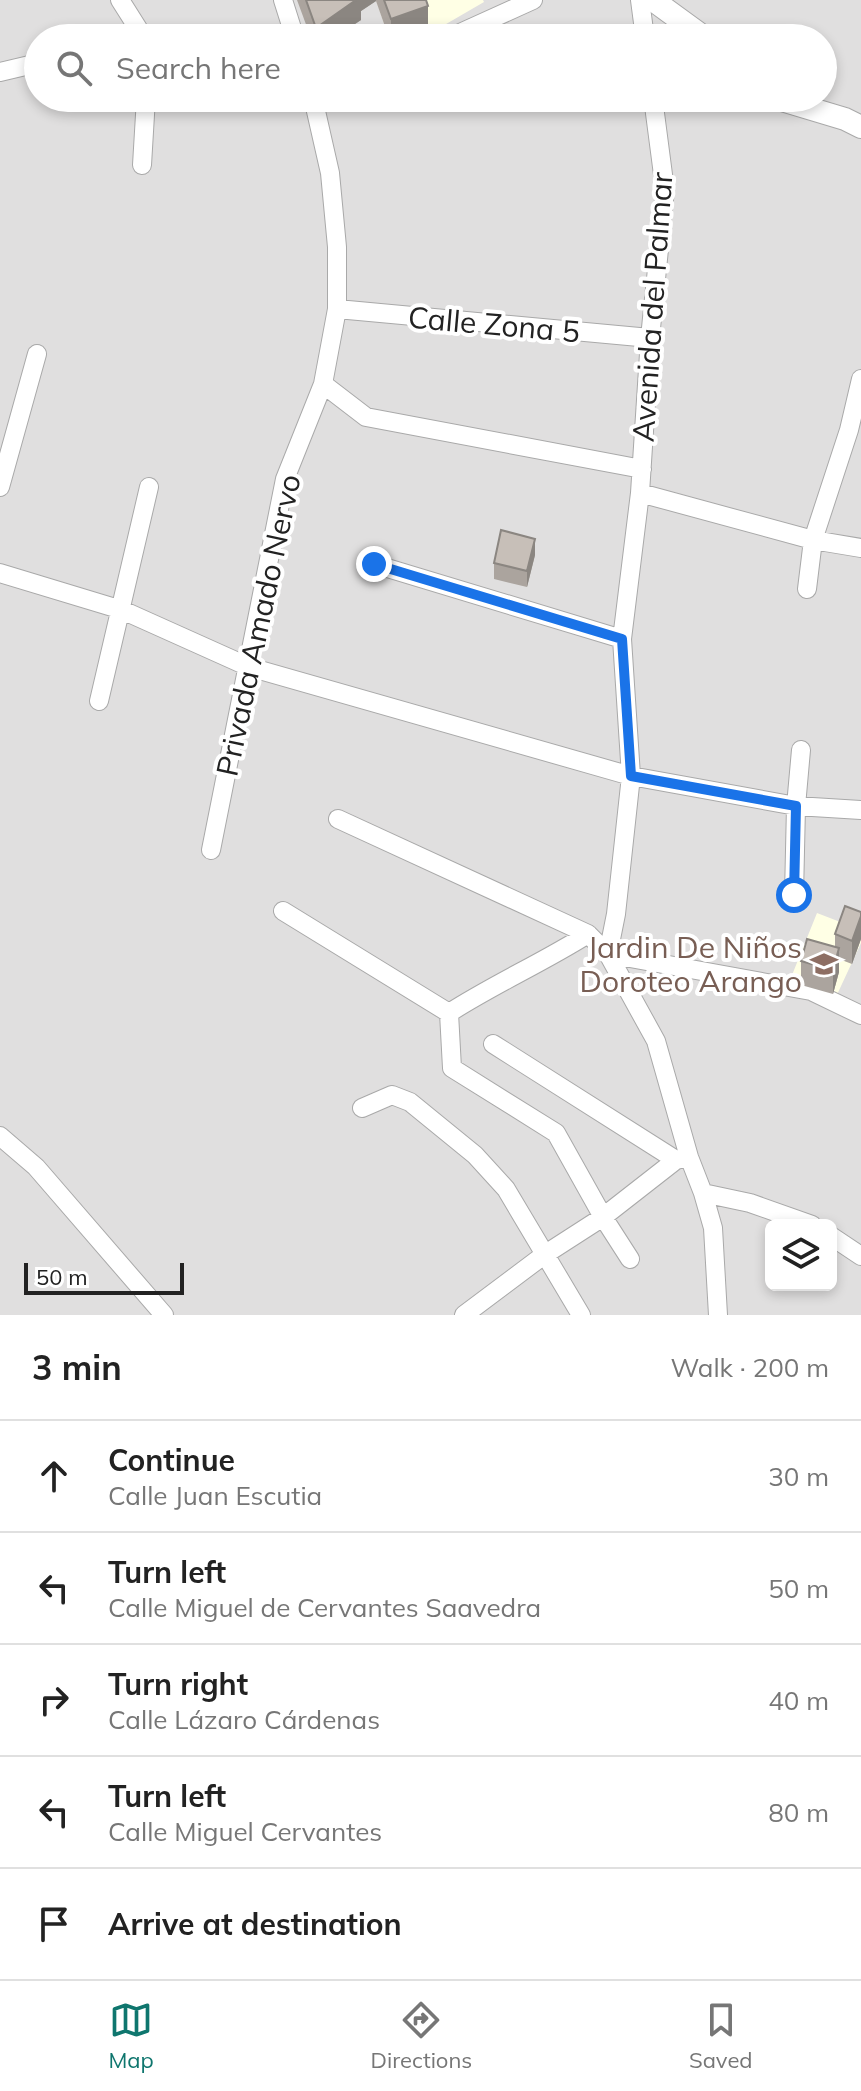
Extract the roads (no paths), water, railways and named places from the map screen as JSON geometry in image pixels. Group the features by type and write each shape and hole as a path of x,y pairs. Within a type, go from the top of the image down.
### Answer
{"street":[{"path":"120,0 133,24"},
{"path":"283,0 291,24"},
{"path":"480,24 533,0"},
{"path":"640,0 643,24"},
{"path":"653,0 686,24"},
{"path":"0,72 24,66"},
{"path":"142,165 145,112"},
{"name":"Privada Amado Nervo","path":"211,850 285,479 323,384 337,309 337,247 330,173 316,112"},
{"name":"Avenida del Palmar","path":"608,954 616,914 631,776 622,639 640,493 650,338 665,190 655,112"},
{"path":"822,112 861,127"},
{"name":"Calle Zona 5","path":"337,309 650,338"},
{"path":"0,487 37,354"},
{"path":"807,589 813,540 849,430 861,379"},
{"path":"323,384 366,417 642,469"},
{"path":"99,701 149,487"},
{"path":"640,493 813,540 861,548"},
{"path":"374,564 622,639"},
{"path":"0,573 122,610 249,667 631,776 796,806 861,810"},
{"path":"794,895 801,750"},
{"path":"338,819 588,934 608,954 656,1041 683,1158 703,1193 713,1228 718,1315"},
{"path":"283,911 449,1013"},
{"path":"449,1013 588,934"},
{"path":"608,954 811,991 861,1015"},
{"path":"449,1013 452,1068 556,1133 630,1259"},
{"path":"493,1044 683,1158"},
{"path":"362,1108 392,1095 410,1102 475,1155 506,1189 581,1315"},
{"path":"0,1136 36,1167 164,1315"},
{"path":"464,1315 683,1158"},
{"path":"703,1193 750,1203 795,1219"},
{"path":"837,1240 861,1257"}],"place":[{"name":"Jardin De Niños Doroteo Arango","path":"824,964"}]}
